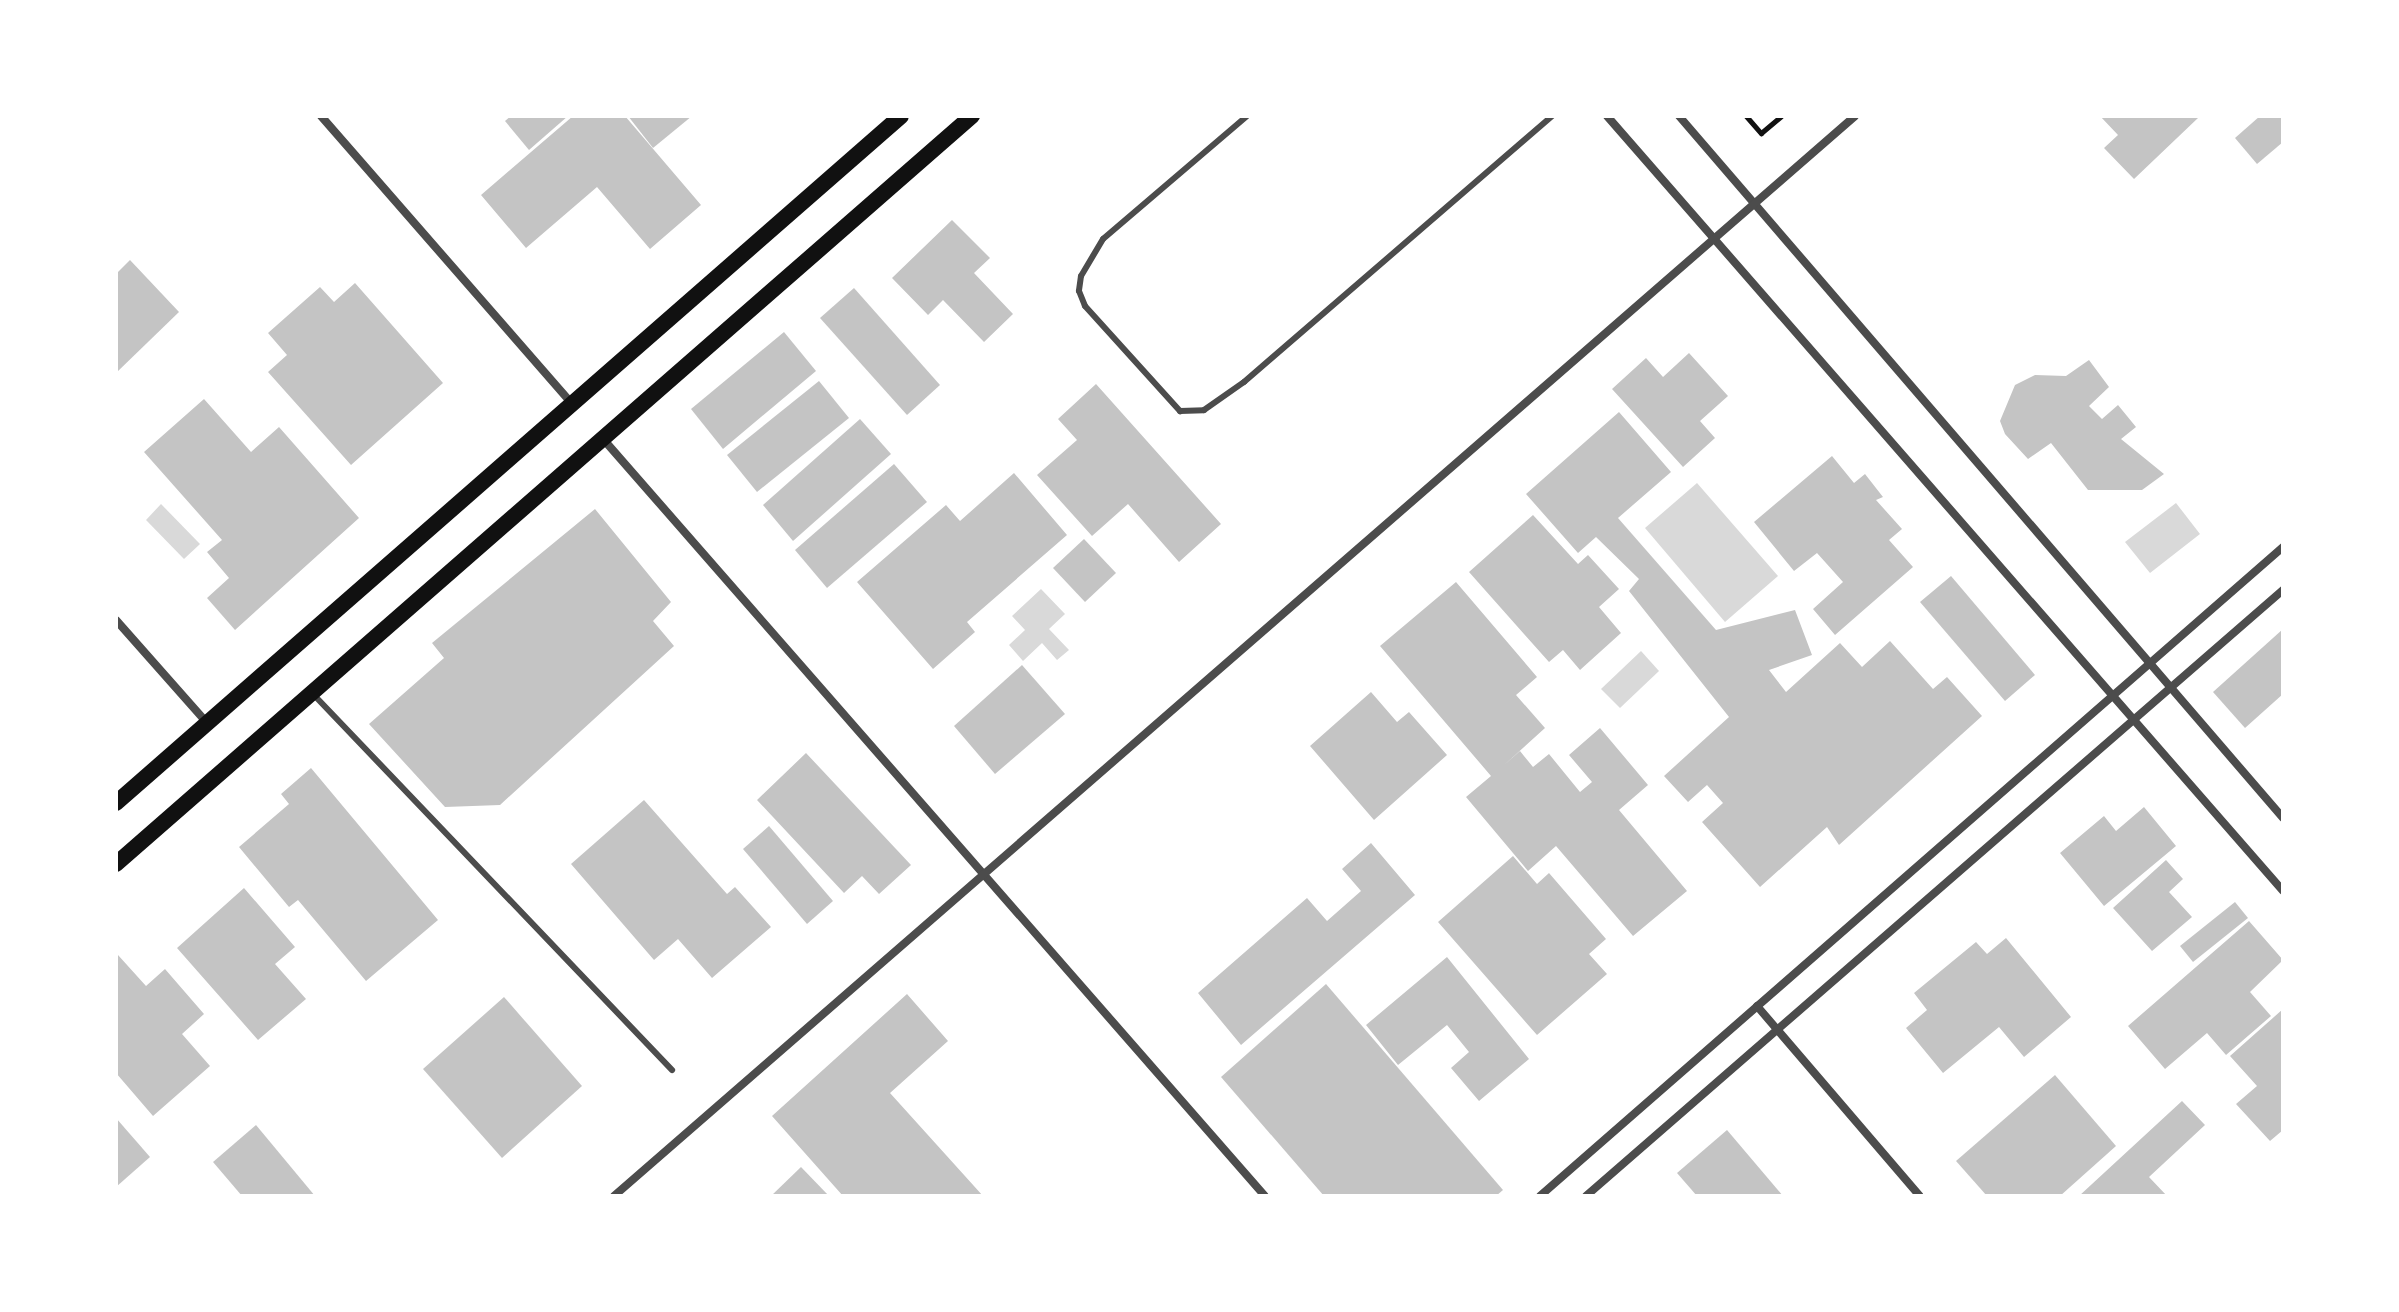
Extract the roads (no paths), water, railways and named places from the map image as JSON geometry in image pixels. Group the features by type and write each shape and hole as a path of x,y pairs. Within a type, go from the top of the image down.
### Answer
{"main road":[{"path":"116,803 901,116"},
{"path":"116,864 972,116"}],"street":[{"path":"321,116 572,404"},
{"path":"1607,116 2283,891"},
{"path":"1679,116 2170,691 2283,818"},
{"path":"614,1196 1855,116"},
{"path":"604,440 1265,1196"},
{"path":"1540,1196 2283,547"},
{"path":"1586,1196 2283,590"},
{"path":"116,620 207,724"},
{"path":"1757,1006 1920,1196"}],"lane":[{"path":"1247,116 1103,239 1081,276 1079,291 1085,306 1180,411 1204,410 1244,382 1552,116"},
{"path":"312,693 672,1070"}]}
